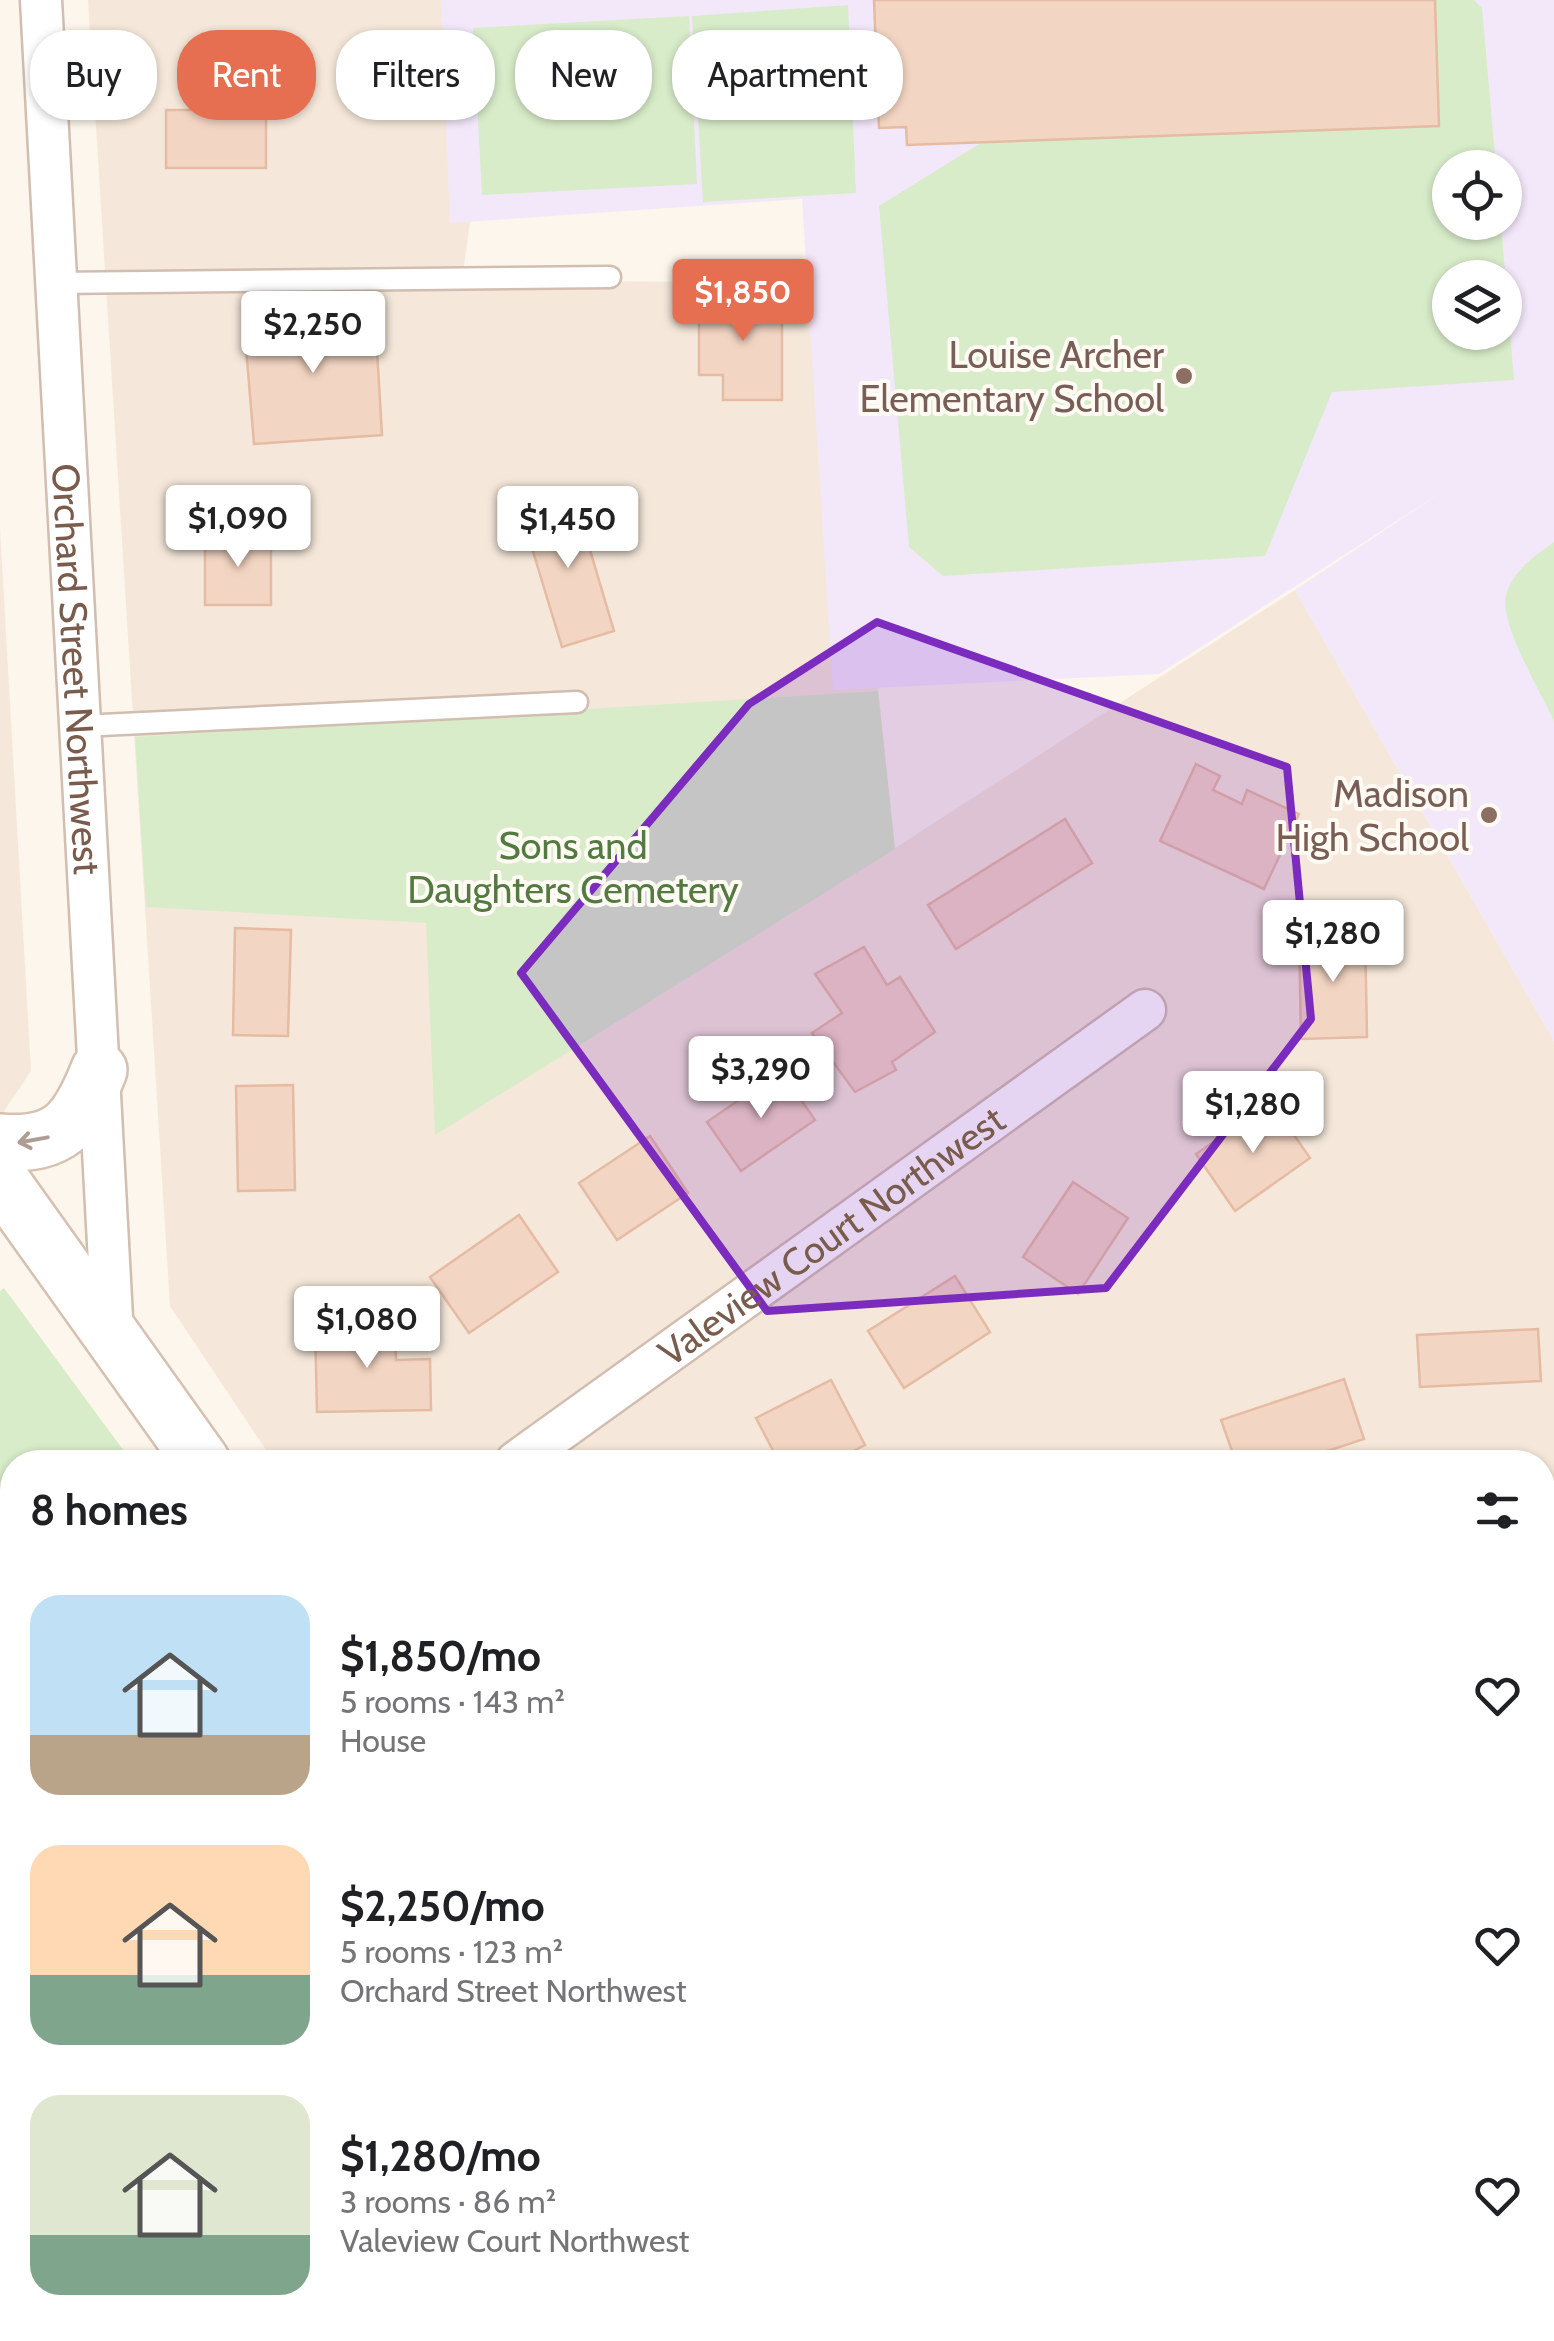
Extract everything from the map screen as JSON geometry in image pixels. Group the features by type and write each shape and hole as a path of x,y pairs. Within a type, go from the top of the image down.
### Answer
{"main road":[{"path":"0,1142 41,1142 63,1132 78,1115 99,1070"},
{"path":"0,1179 194,1450"}],"street":[{"name":"Orchard Street Northwest","path":"40,0 113,1336"},
{"name":"Valeview Court Northwest","path":"533,1450 1145,1010"}],"lane":[{"path":"56,283 610,277"},
{"path":"81,726 577,702"}],"highlighted area":[{"path":"877,622 1287,767 1311,1019 1106,1288 767,1311 521,973 749,704"}],"shaded area":[{"path":"88,0 501,0 495,43 495,30 336,30 336,120 484,120 462,280 835,283 895,848 1295,590 1554,1041 1554,1450 266,1450 170,1306 96,120 157,120 157,30 90,30"},
{"name":"Louise Archer Elementary School","path":"441,0 1554,0 1554,1041 1295,590 1445,490 1159,674 833,690 802,199 450,223 446,120 495,120 495,30 442,30"},
{"path":"0,528 31,1071 0,1117"}],"green space":[{"path":"1277,0 1474,0 1482,8 1495,150 1432,150 1432,240 1502,240 1504,260 1432,260 1432,350 1512,350 1514,380 1332,392 1265,556 943,576 909,547 879,206 1021,118"},
{"path":"848,5 849,30 693,30 692,16"},
{"path":"689,16 690,30 672,30 672,120 694,120 697,184 482,195 478,120 495,120 495,30 473,28"},
{"path":"698,120 853,120 856,193 703,202"},
{"path":"1554,542 1554,721 1515,640 1506,595 1526,564"},
{"name":"Sons and Daughters Cemetery","path":"878,691 895,849 435,1135 426,923 146,907 135,737"},
{"path":"4,1288 123,1450 0,1450 0,1291"}],"building":[{"path":"874,0 1435,0 1439,126 907,145 906,127 879,128 879,120 903,120 903,30 875,30"},
{"path":"166,110 177,110 177,120 266,120 266,168 166,168"},
{"path":"350,293 351,337 376,333 382,435 254,444 244,323 305,320 304,295"},
{"path":"699,293 782,293 782,400 723,400 723,375 699,375"},
{"path":"574,496 614,631 562,647 521,512"},
{"path":"205,534 271,534 271,605 205,605"},
{"path":"1196,764 1220,776 1213,790 1242,804 1247,790 1299,814 1264,889 1160,841"},
{"path":"1065,819 1092,863 956,949 928,905"},
{"path":"235,928 291,930 288,1036 233,1035"},
{"path":"1365,931 1367,1037 1301,1039 1299,932"},
{"path":"864,947 887,985 900,977 935,1032 892,1062 896,1070 855,1092 812,1033 842,1013 815,974"},
{"path":"781,1071 815,1120 741,1171 707,1122"},
{"path":"293,1085 295,1190 238,1191 236,1086"},
{"path":"1271,1102 1310,1158 1235,1211 1196,1154"},
{"path":"650,1136 688,1193 617,1240 579,1183"},
{"path":"1073,1182 1128,1218 1078,1294 1023,1257"},
{"path":"519,1215 558,1272 469,1333 430,1277"},
{"path":"955,1276 990,1332 904,1388 868,1331"},
{"path":"395,1324 396,1360 430,1359 431,1410 317,1412 315,1325"},
{"path":"1538,1329 1541,1381 1420,1387 1417,1335"},
{"path":"1344,1379 1364,1439 1331,1450 1232,1450 1221,1420"},
{"path":"831,1380 865,1445 855,1450 773,1450 756,1418"}],"place":[{"name":"Louise Archer Elementary School","path":"1184,376"},
{"name":"Madison High School","path":"1489,815"}]}
